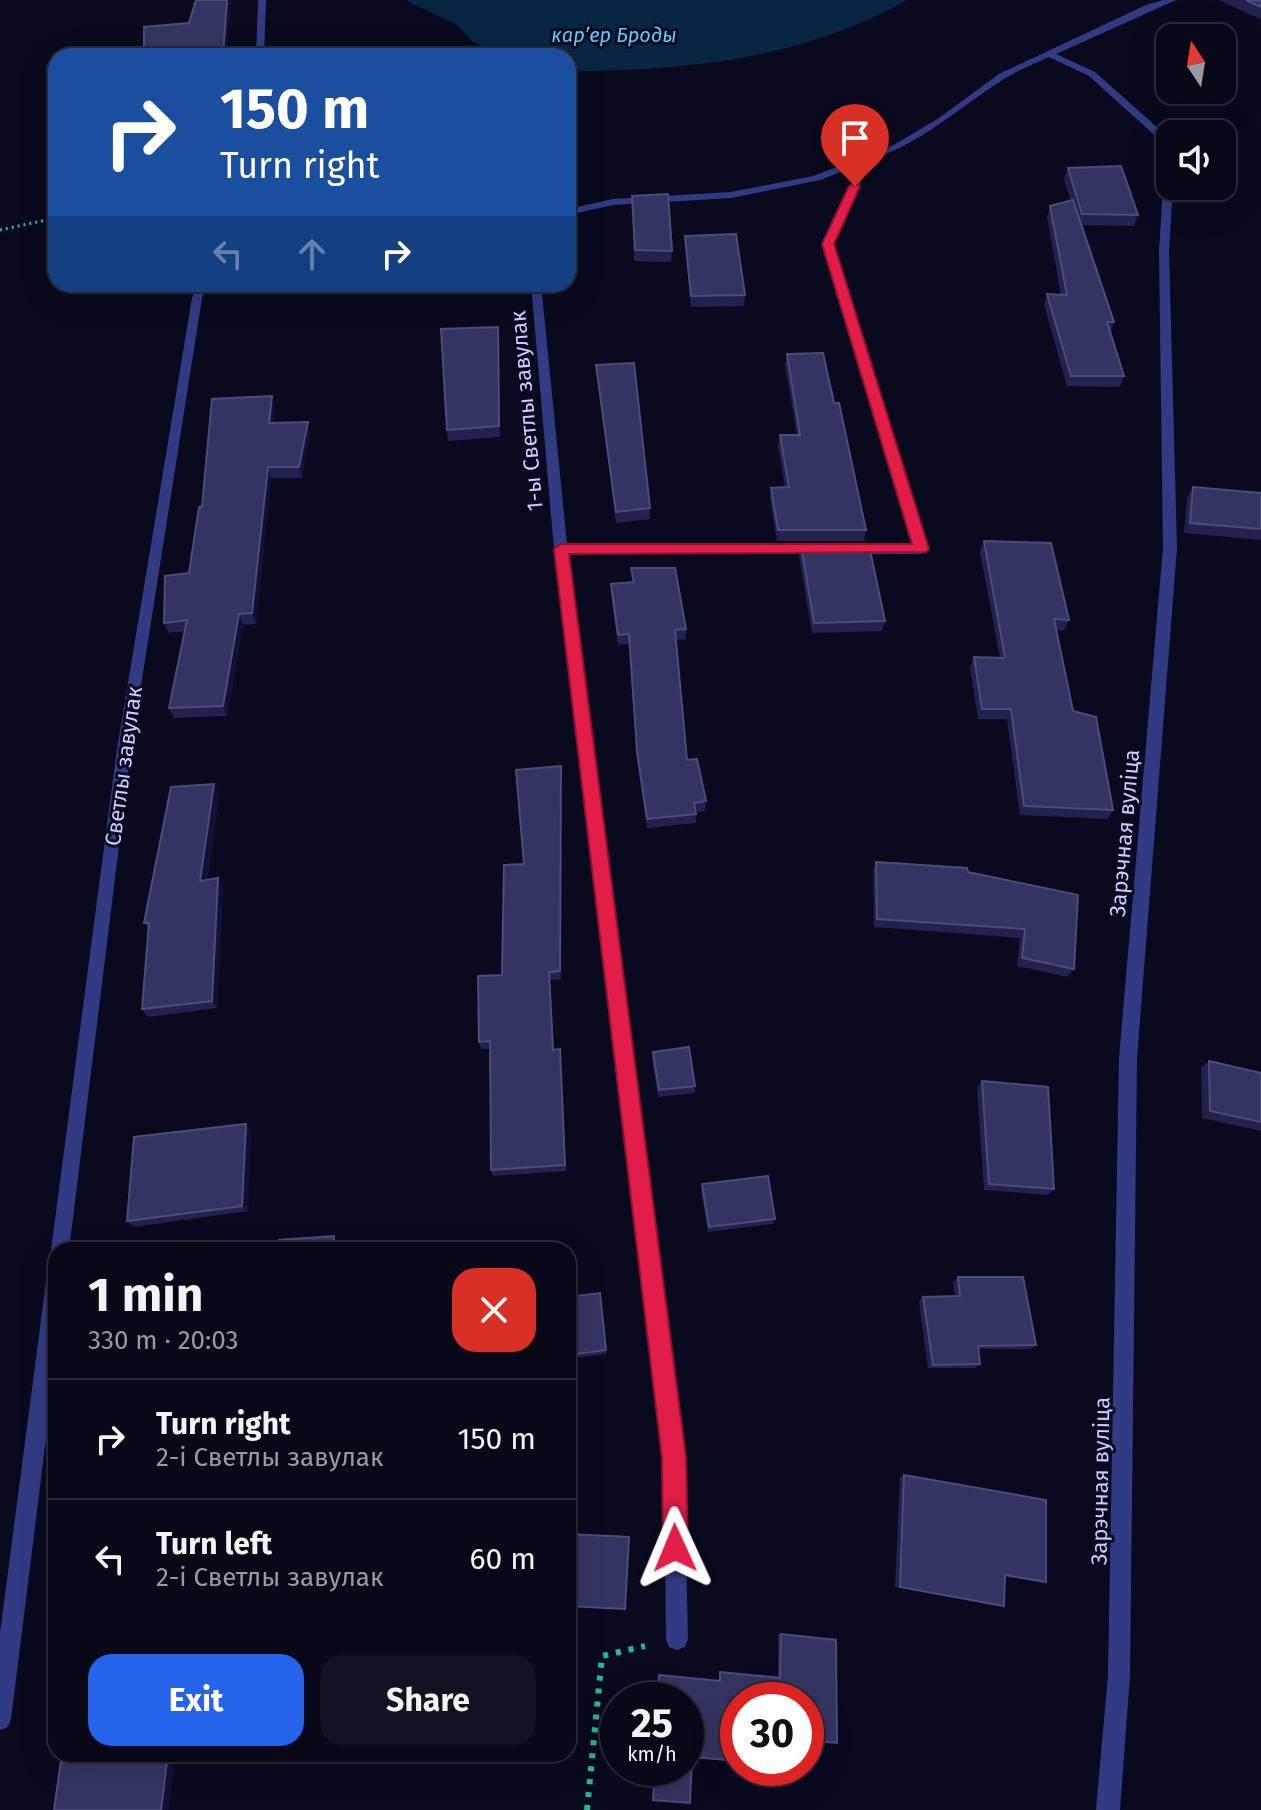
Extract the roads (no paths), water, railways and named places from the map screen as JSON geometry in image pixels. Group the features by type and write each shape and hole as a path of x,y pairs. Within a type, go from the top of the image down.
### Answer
{"street":[{"path":"260,48 262,0"},
{"path":"576,210 613,202 731,195 816,178 895,148 942,120 1002,76 1149,7 1172,0"},
{"name":"Зарэчная вуліца","path":"1049,54 1092,74 1166,140 1170,157 1164,251 1170,548 1128,1058 1119,1675 1108,1810"},
{"path":"561,549 921,549 828,244 868,157"},
{"name":"Светлы завулак","path":"61,1242 124,749 200,292"},
{"name":"1-ы Светлы завулак","path":"537,292 561,549 674,1458 677,1639"},
{"path":"0,1719 48,1344"}],"water":[{"name":"карʼер Броды","path":"405,0 907,0 830,35 791,47 709,63 625,70 576,70 576,48 484,48 472,41 456,24"}]}
